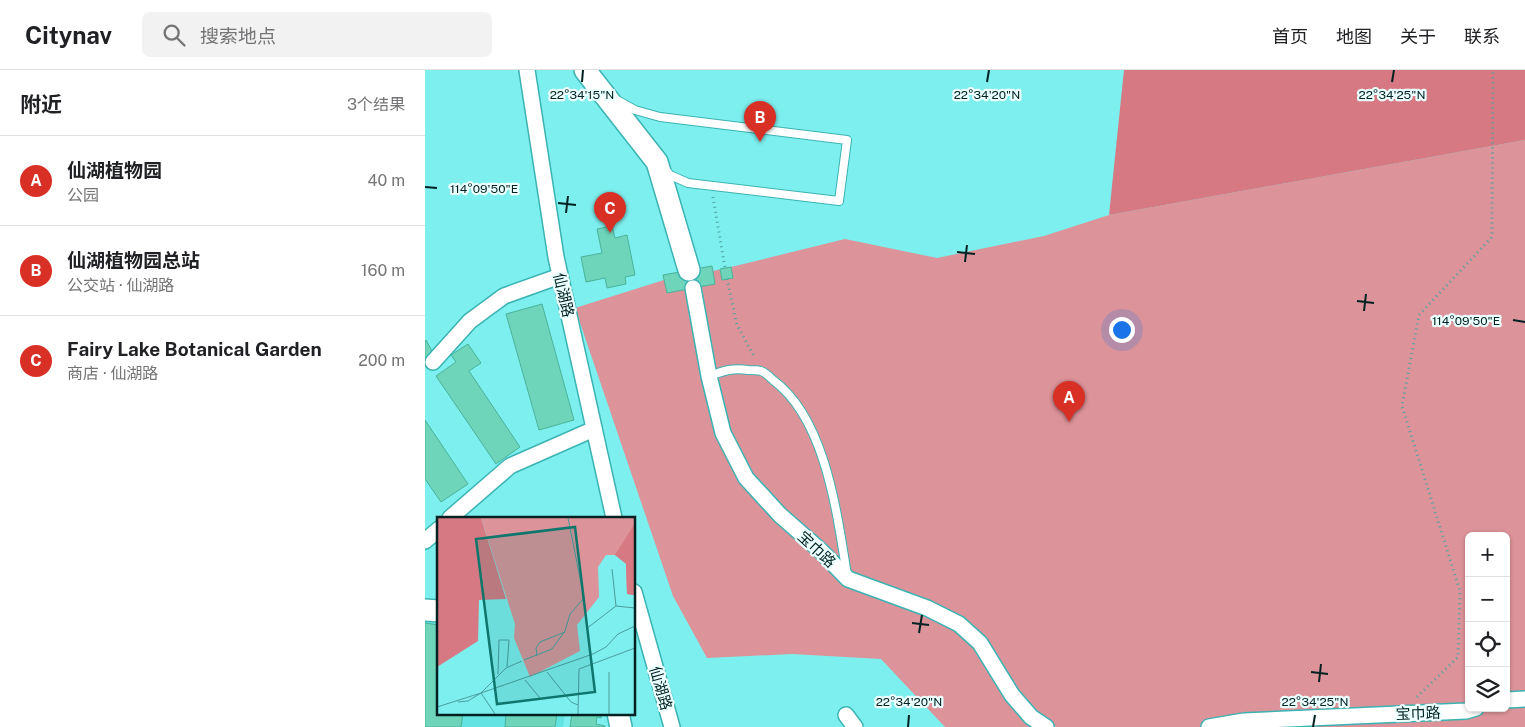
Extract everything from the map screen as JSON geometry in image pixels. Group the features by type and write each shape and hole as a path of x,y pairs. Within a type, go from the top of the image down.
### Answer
{"street":[{"name":"仙湖路","path":"527,70 556,257 614,517"},
{"path":"585,70 657,162 691,279"},
{"path":"433,362 470,321 504,296 560,276"},
{"name":"宝巾路","path":"691,279 709,376 723,433 747,478 780,515 821,551 848,579 927,608 959,624 980,643 1012,694 1031,718 1046,727"},
{"path":"452,517 510,466 594,429"},
{"path":"425,541 437,530"},
{"name":"仙湖路","path":"635,596 672,727"},
{"path":"1510,700 1525,699"},
{"name":"宝巾路","path":"1209,727 1244,721 1465,711"},
{"path":"618,714 621,727"}],"lane":[{"path":"603,93 635,110 660,117 847,140 839,201 688,183 670,175 657,162"},
{"path":"709,376 732,368 761,371 786,389 799,406 809,425 825,466 838,520 848,579"}],"path":[{"path":"1400,713 1458,658 1461,591 1402,406 1419,315 1492,237 1493,70"},
{"path":"711,187 725,268"},
{"path":"727,279 737,324 761,371"}],"shaded area":[{"path":"1124,70 1525,70 1525,140 1109,215"},
{"path":"1525,140 1525,727 945,727 881,659 792,654 707,658 673,596 575,308 664,280 663,275 712,266 713,271 845,239 937,258 1044,236 1109,215"},
{"path":"425,622 437,624 437,714 565,714 563,727 425,727"}],"building":[{"path":"612,226 615,238 627,235 635,275 625,277 626,284 607,288 605,278 586,282 581,257 602,253 597,229"},
{"path":"712,266 715,284 667,293 663,275"},
{"path":"731,267 733,278 722,280 720,269"},
{"path":"542,304 574,420 539,430 506,314"},
{"path":"425,341 433,353 425,358"},
{"path":"468,344 481,363 469,371 520,447 496,464 436,376 456,362 451,355"},
{"path":"425,420 468,484 441,502 425,479"},
{"path":"425,623 437,625 437,714 463,714 461,727 425,727"},
{"path":"506,714 557,714 555,727 505,727"},
{"path":"572,714 601,714 601,718 597,717 596,724 605,726 605,727 570,727"}],"place":[{"name":"仙湖植物园总站","path":"760,142"},
{"name":"Fairy Lake Botanical Garden","path":"610,233"},
{"name":"仙湖植物园","path":"1069,422"}]}
